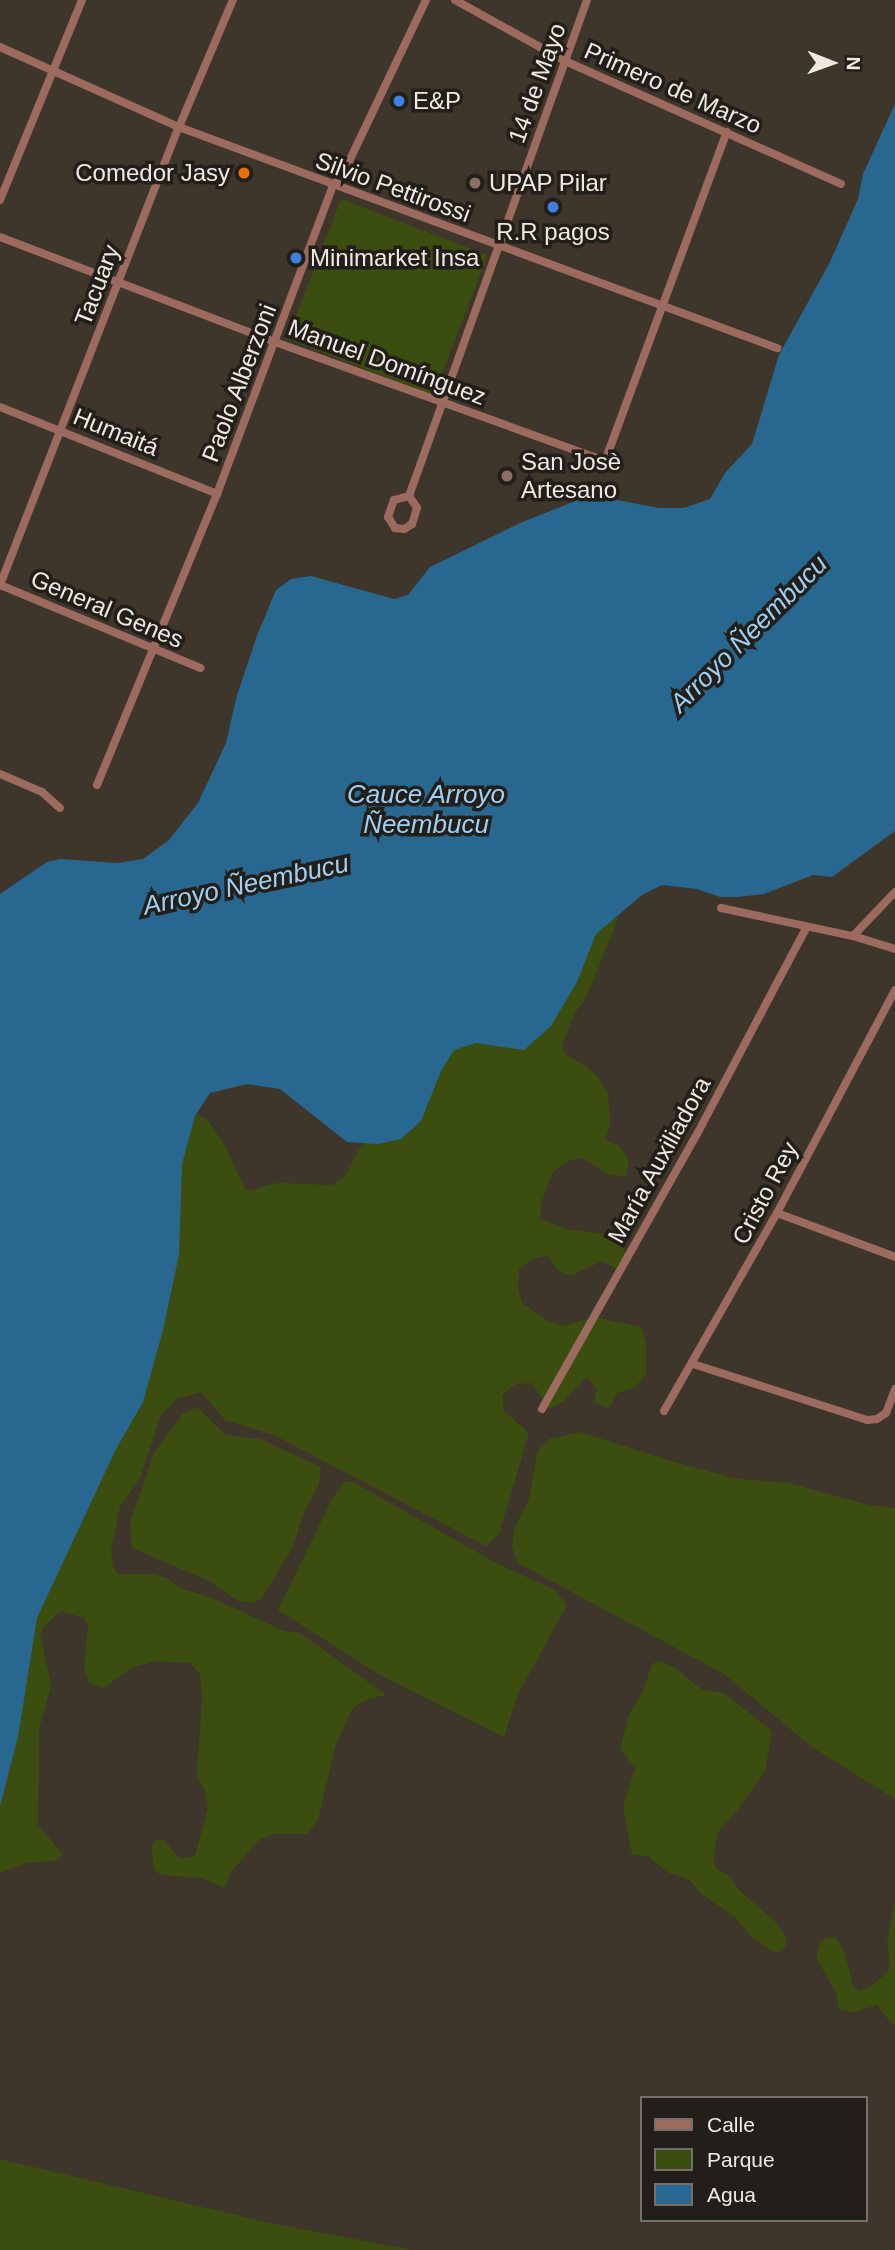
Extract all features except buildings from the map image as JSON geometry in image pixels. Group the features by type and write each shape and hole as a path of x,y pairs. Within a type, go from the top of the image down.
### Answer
{"street":[{"path":"0,200 82,0"},
{"name":"Tacuary","path":"0,585 179,127 233,0"},
{"name":"Paolo Alberzoni","path":"97,785 217,494 333,186 344,172 426,0"},
{"name":"Primero de Marzo","path":"455,0 565,61 841,184"},
{"name":"14 de Mayo","path":"410,496 587,0"},
{"name":"Silvio Pettirossi","path":"0,47 179,127 778,348"},
{"path":"664,307 727,132"},
{"name":"Manuel Domínguez","path":"0,237 117,284 606,461 664,307"},
{"name":"Humaitá","path":"0,407 217,494"},
{"name":"General Genes","path":"0,585 200,668"},
{"path":"0,774 42,792 60,808"},
{"path":"853,936 895,892"},
{"path":"721,908 853,936 895,949"},
{"name":"María Auxiliadora","path":"542,1409 696,1136 806,928"},
{"name":"Cristo Rey","path":"664,1411 694,1364 777,1213 895,990"},
{"path":"777,1213 895,1256"},
{"path":"694,1364 867,1420 877,1419 886,1413 895,1389"}],"green space":[{"path":"341,199 488,255 434,395 287,339"},
{"path":"604,909 618,919 586,998 576,1011 562,1044 565,1054 587,1067 599,1078 608,1093 610,1125 605,1140 620,1146 629,1160 626,1177 609,1175 583,1158 567,1161 553,1172 541,1203 540,1219 570,1230 604,1234 619,1242 629,1257 617,1269 602,1261 571,1276 556,1269 548,1255 532,1259 519,1269 518,1287 522,1303 548,1321 564,1326 594,1317 641,1327 646,1342 646,1375 634,1388 617,1393 609,1408 594,1403 597,1388 586,1377 564,1401 549,1409 532,1383 516,1384 502,1395 504,1411 529,1433 499,1534 486,1546 274,1435 225,1420 201,1392 176,1399 160,1417 140,1478 120,1507 111,1550 113,1567 118,1574 151,1574 167,1578 180,1588 212,1598 284,1631 300,1633 386,1695 368,1699 354,1707 350,1714 335,1747 318,1820 307,1834 274,1834 259,1840 231,1872 224,1888 202,1878 161,1875 154,1870 151,1847 156,1840 164,1840 180,1859 195,1856 208,1808 205,1792 197,1776 202,1698 200,1674 190,1663 156,1661 131,1668 104,1688 89,1683 84,1668 88,1625 84,1618 61,1611 42,1628 41,1637 51,1686 39,1729 38,1825 62,1853 59,1860 26,1863 0,1873 0,1624 191,1112 206,1118 225,1146 246,1191 277,1183 332,1185 346,1175 360,1147 403,1096"},
{"path":"197,1407 226,1435 260,1439 321,1467 319,1484 303,1515 292,1549 261,1599 254,1603 238,1601 209,1581 132,1548 130,1522 154,1453 182,1414"},
{"path":"580,1432 738,1479 789,1483 869,1505 895,1508 895,1799 812,1747 724,1674 518,1563 512,1547 514,1530 529,1499 537,1452 549,1439"},
{"path":"345,1482 353,1482 498,1564 555,1590 567,1605 517,1696 504,1737 380,1675 278,1610 333,1497"},
{"path":"659,1661 674,1667 701,1689 724,1693 772,1731 765,1771 741,1806 718,1832 713,1858 715,1867 729,1876 739,1890 777,1923 786,1937 786,1945 781,1952 772,1951 751,1936 735,1917 700,1893 690,1880 667,1872 648,1856 632,1855 623,1807 635,1768 620,1749 628,1717 644,1688 652,1664"},
{"path":"895,1901 895,2024 892,2024 877,2005 854,2012 839,2009 836,1993 816,1957 820,1942 828,1937 836,1938 845,1953 853,1986 860,1991 868,1988 886,1974 890,1967 887,1942"},
{"path":"0,2159 265,2222 412,2250 0,2250"}],"water":[{"name":"Cauce Arroyo Ñeembucu","path":"895,104 895,831 832,877 813,875 764,894 737,897 720,897 697,889 662,885 642,895 596,934 577,982 551,1026 524,1050 476,1043 454,1050 441,1071 421,1121 401,1139 377,1144 347,1142 280,1089 247,1084 210,1093 195,1116 182,1164 179,1254 163,1330 143,1402 116,1449 37,1618 18,1737 0,1806 0,894 47,862 61,859 118,863 143,859 169,840 198,803 226,743 237,695 258,633 276,590 291,579 311,576 394,599 408,595 430,567 520,523 578,500 606,498 659,508 684,508 710,499 725,473 752,444 779,355 830,262 858,199 863,174"}],"place":[{"name":"E&P","path":"399,101"},
{"name":"Comedor Jasy","path":"244,173"},
{"name":"UPAP Pilar","path":"475,183"},
{"name":"R.R pagos","path":"553,207"},
{"name":"Minimarket Insa","path":"296,258"},
{"name":"San Josè Artesano","path":"507,476"}],"water label":[{"name":"Arroyo Ñeembucu","path":"749,634"},
{"name":"Arroyo Ñeembucu","path":"246,885"}]}
